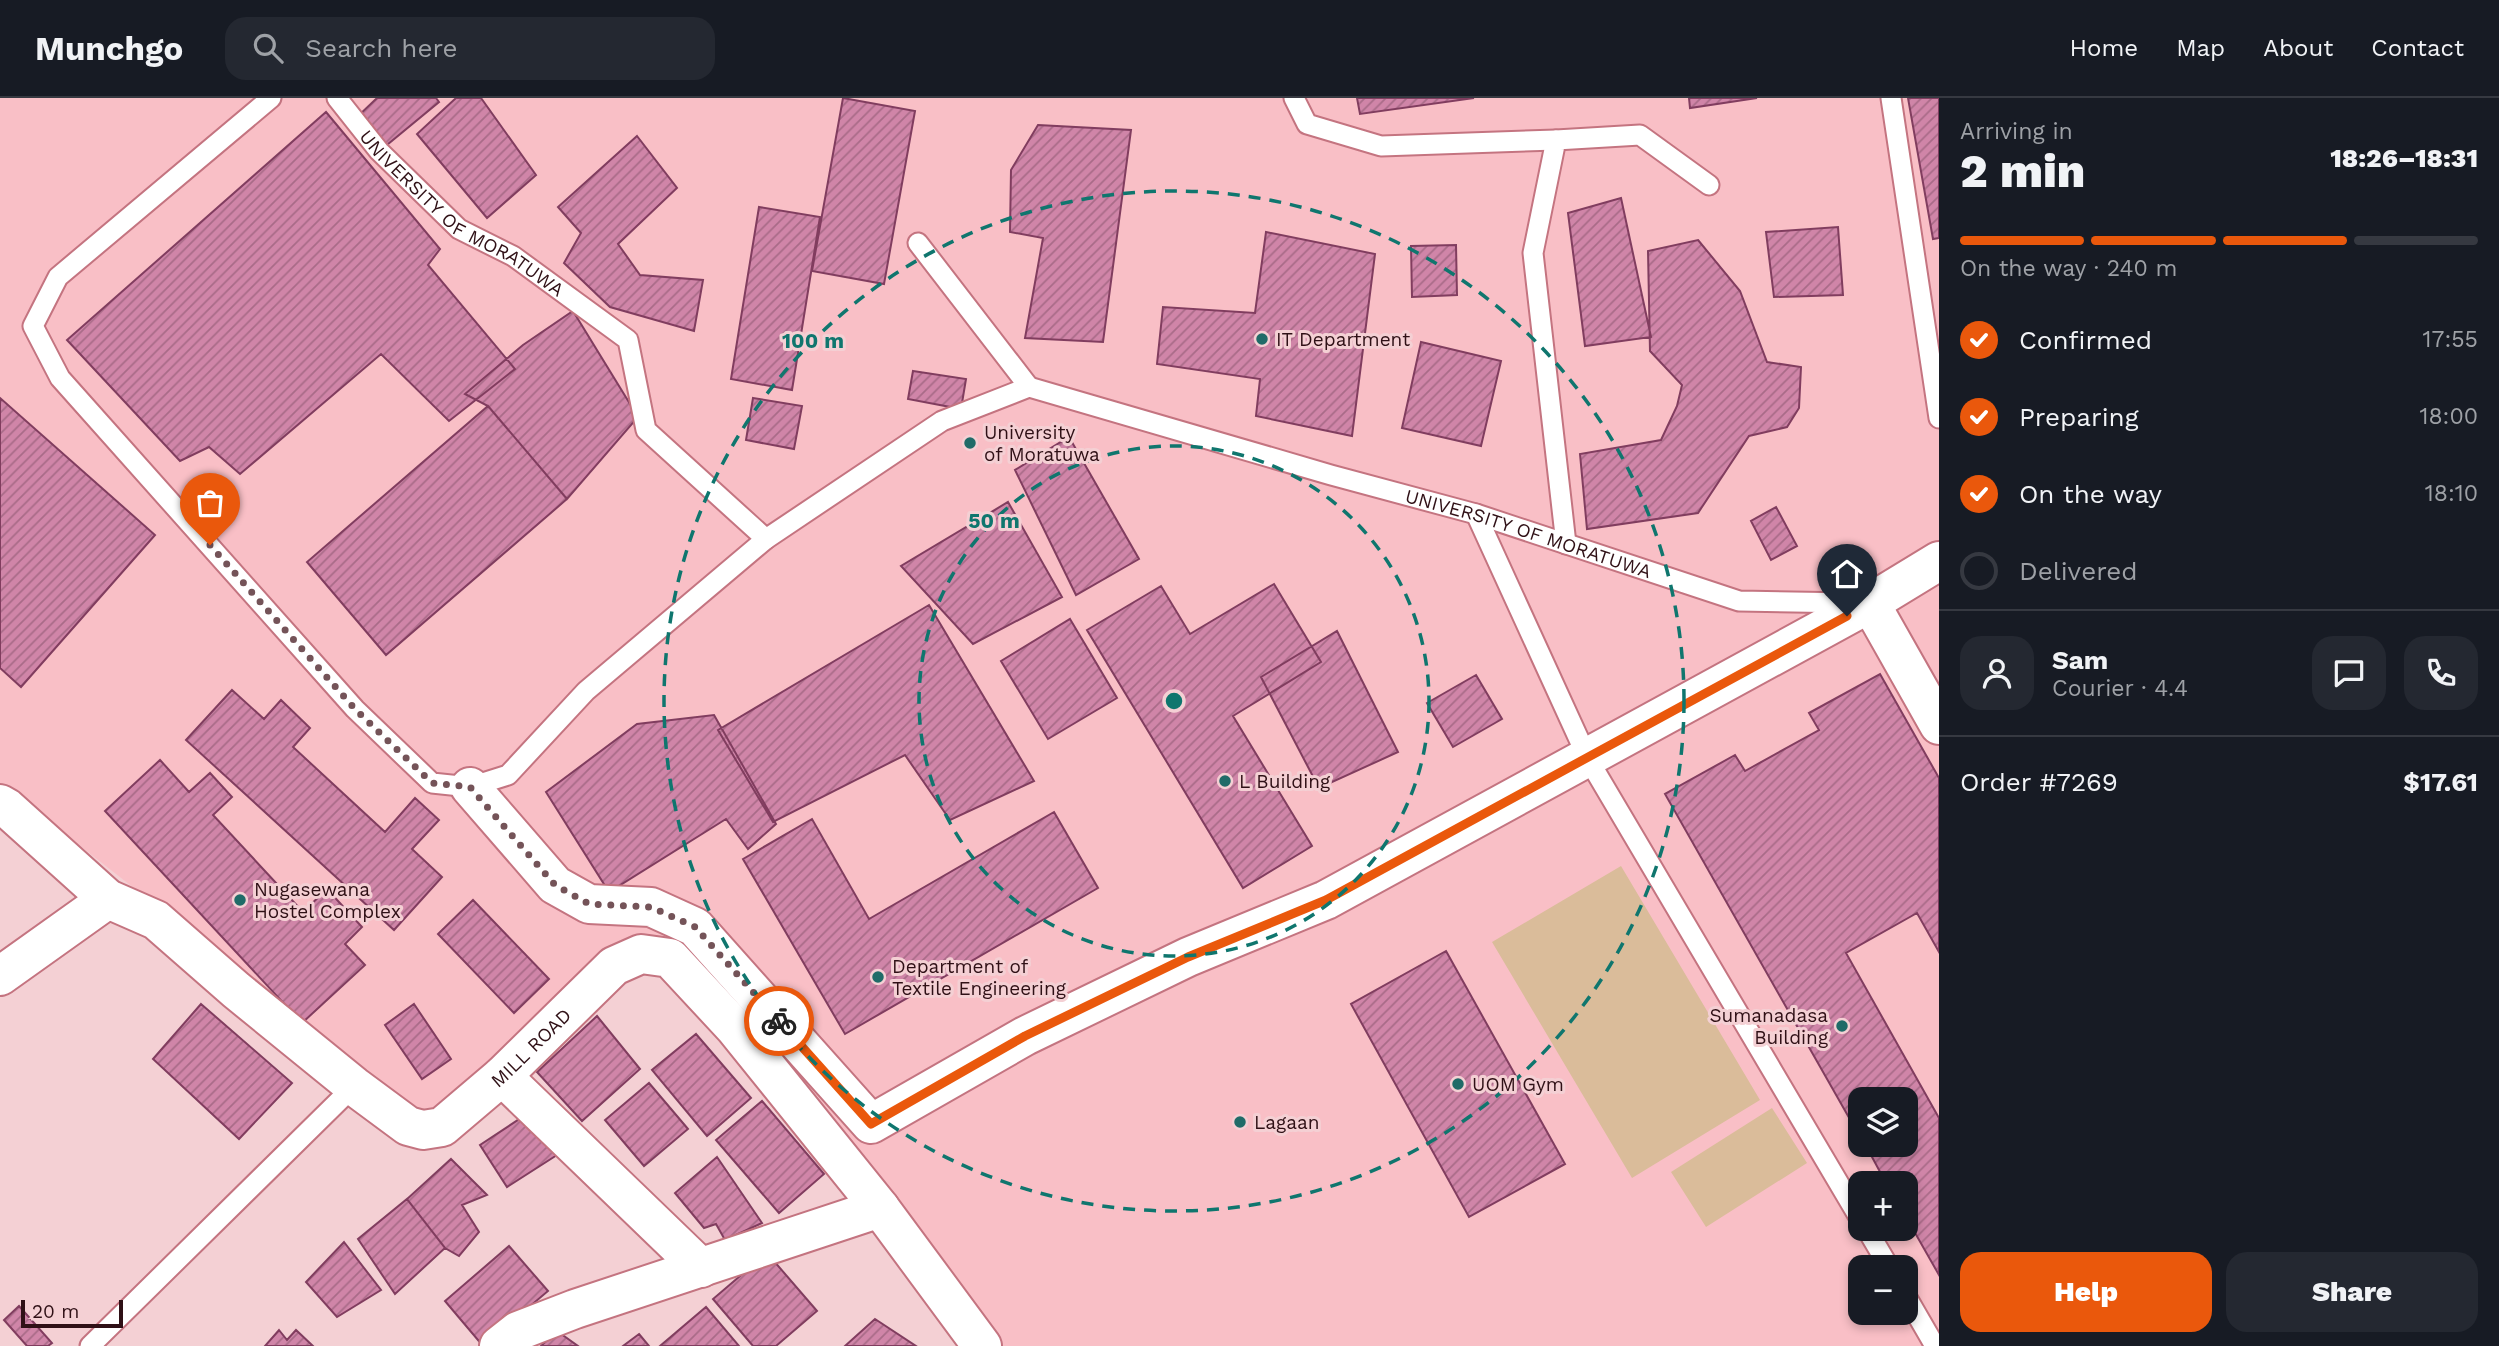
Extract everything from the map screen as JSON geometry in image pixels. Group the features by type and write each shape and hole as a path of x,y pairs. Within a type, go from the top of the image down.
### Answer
{"street":[{"path":"470,787 555,885 589,904 651,907 695,927 871,1124 1025,1036 1188,957 1326,900 1588,759 1870,603 1939,561"},
{"path":"1870,603 1939,725"},
{"name":"MILL ROAD","path":"0,804 108,899 156,920 236,990 354,1086 408,1126 423,1130 442,1127 502,1076 614,966 641,954 670,957 736,1028 880,1208 982,1346"},
{"path":"0,976 108,899"},
{"path":"502,1076 701,1268"},
{"path":"499,1346 518,1331 553,1318 880,1208"}],"lane":[{"path":"271,98 58,277 33,326 60,378 355,709 432,783 470,787 508,775 586,691 766,539 942,421 1029,387 918,243"},
{"name":"UNIVERSITY OF MORATUWA","path":"337,98 379,151 459,229 513,256 628,340 646,430 766,539"},
{"path":"1294,98 1307,124 1381,146 1640,135 1709,185"},
{"path":"1891,98 1939,418"},
{"path":"1556,140 1533,253 1566,544"},
{"name":"UNIVERSITY OF MORATUWA","path":"1029,387 1331,475 1476,514 1739,601 1870,603"},
{"path":"1476,514 1588,759 1848,1199"},
{"path":"90,1346 354,1086"},
{"path":"1918,1317 1935,1346"}],"shaded area":[{"name":"University of Moratuwa","path":"0,98 1939,98 1939,1346 996,1346 661,967 589,974 416,1128 139,892 19,798 0,789"},
{"path":"1621,866 1760,1100 1632,1178 1492,942"},
{"path":"1772,1108 1807,1163 1706,1227 1671,1172"}],"building":[{"path":"377,98 436,98 439,102 382,149 358,116"},
{"path":"456,98 481,98 536,175 487,218 417,134"},
{"path":"843,98 915,111 884,284 812,271"},
{"path":"1357,98 1474,98 1360,114"},
{"path":"1689,98 1757,98 1690,108"},
{"path":"1908,98 1939,98 1939,238 1933,239"},
{"path":"326,112 440,249 428,265 515,369 449,421 381,354 240,474 209,447 180,461 67,340"},
{"path":"1038,125 1131,130 1103,342 1025,338 1043,238 1010,232 1011,170"},
{"path":"637,136 677,188 618,244 640,275 703,280 694,331 610,307 564,263 581,233 558,207"},
{"path":"1621,198 1651,337 1585,346 1568,213"},
{"path":"759,207 820,217 792,390 731,379"},
{"path":"1838,227 1843,295 1774,297 1766,232"},
{"name":"IT Department","path":"1266,232 1375,254 1352,436 1256,416 1260,379 1157,364 1163,307 1255,313"},
{"path":"1698,240 1740,291 1767,362 1801,367 1799,408 1787,427 1749,436 1698,513 1587,529 1580,454 1661,440 1677,406 1682,385 1650,351 1648,251"},
{"path":"1456,245 1457,295 1412,297 1411,246"},
{"path":"573,311 638,417 567,499 488,406 465,394 523,345"},
{"path":"1421,342 1501,361 1481,446 1402,428"},
{"path":"913,371 966,379 961,409 908,399"},
{"path":"0,398 155,535 21,687 0,668"},
{"path":"753,398 802,406 794,449 746,440"},
{"path":"488,406 567,499 386,655 307,562"},
{"path":"1069,437 1139,559 1076,595 1015,470"},
{"path":"1008,502 1062,597 973,644 901,566"},
{"path":"1776,507 1797,546 1771,560 1751,521"},
{"name":"L Building","path":"1274,584 1321,662 1233,716 1312,846 1243,888 1087,630 1161,586 1190,634"},
{"path":"929,605 1034,781 950,820 905,755 773,822 718,730"},
{"path":"1070,619 1117,698 1048,739 1001,661"},
{"path":"1337,631 1398,752 1319,788 1261,677"},
{"name":"Sumanadasa Building","path":"1880,674 1939,778 1939,952 1917,913 1846,953 1939,1118 1939,1275 1918,1238 1918,1171 1880,1171 1872,1157 1918,1157 1918,1087 1848,1087 1848,1116 1665,794 1735,755 1745,771 1819,730 1809,713"},
{"path":"1476,675 1502,719 1453,747 1427,703"},
{"path":"232,690 264,719 281,700 310,728 293,747 385,832 415,798 439,820 412,849 442,877 394,930 186,740"},
{"path":"714,715 776,824 748,849 726,819 609,892 546,792 637,724"},
{"name":"Nugasewana Hostel Complex","path":"160,760 189,792 210,773 232,797 213,815 303,912 327,889 362,927 345,944 365,965 302,1023 105,811"},
{"name":"Department of Textile Engineering","path":"1054,812 1098,888 845,1034 743,859 812,819 869,919"},
{"path":"473,900 549,979 514,1013 438,934"},
{"name":"UOM Gym","path":"1446,951 1565,1164 1469,1217 1351,1004"},
{"path":"201,1004 292,1083 239,1139 153,1059"},
{"path":"414,1004 451,1059 422,1079 385,1025"},
{"path":"597,1016 640,1069 582,1121 537,1072"},
{"path":"696,1034 751,1098 707,1136 652,1070"},
{"path":"649,1083 688,1129 644,1166 605,1120"},
{"path":"762,1101 824,1174 779,1213 716,1140"},
{"path":"530,1112 557,1155 507,1187 480,1145"},
{"path":"717,1157 762,1223 725,1240 716,1224 704,1228 675,1193"},
{"path":"451,1159 487,1195 462,1205 479,1232 459,1256 445,1248 407,1199"},
{"path":"407,1199 445,1248 395,1294 358,1239"},
{"path":"344,1242 381,1290 337,1317 306,1282"},
{"path":"509,1246 548,1291 483,1346 445,1301"},
{"path":"767,1253 817,1311 776,1346 753,1346 713,1299"},
{"path":"19,1306 52,1343 48,1346 27,1346 4,1320"},
{"path":"706,1307 739,1346 660,1346"},
{"path":"875,1319 916,1346 845,1346"},
{"path":"279,1330 287,1340 296,1330 313,1346 265,1346"},
{"path":"557,1331 578,1346 541,1346"},
{"path":"639,1334 649,1346 623,1346"}],"way so far":[{"path":"210,545 355,709 432,783 470,787 555,885 589,904 651,907 695,927 779,1021"}],"place":[{"name":"IT Department","path":"1262,339"},
{"name":"University of Moratuwa","path":"970,443"},
{"name":"L Building","path":"1225,781"},
{"name":"Nugasewana Hostel Complex","path":"240,900"},
{"name":"Department of Textile Engineering","path":"878,977"},
{"name":"Sumanadasa Building","path":"1842,1026"},
{"name":"UOM Gym","path":"1458,1084"},
{"name":"Lagaan","path":"1240,1122"}],"route":[{"path":"779,1021 871,1124 1025,1036 1188,957 1326,900 1847,616"}]}
